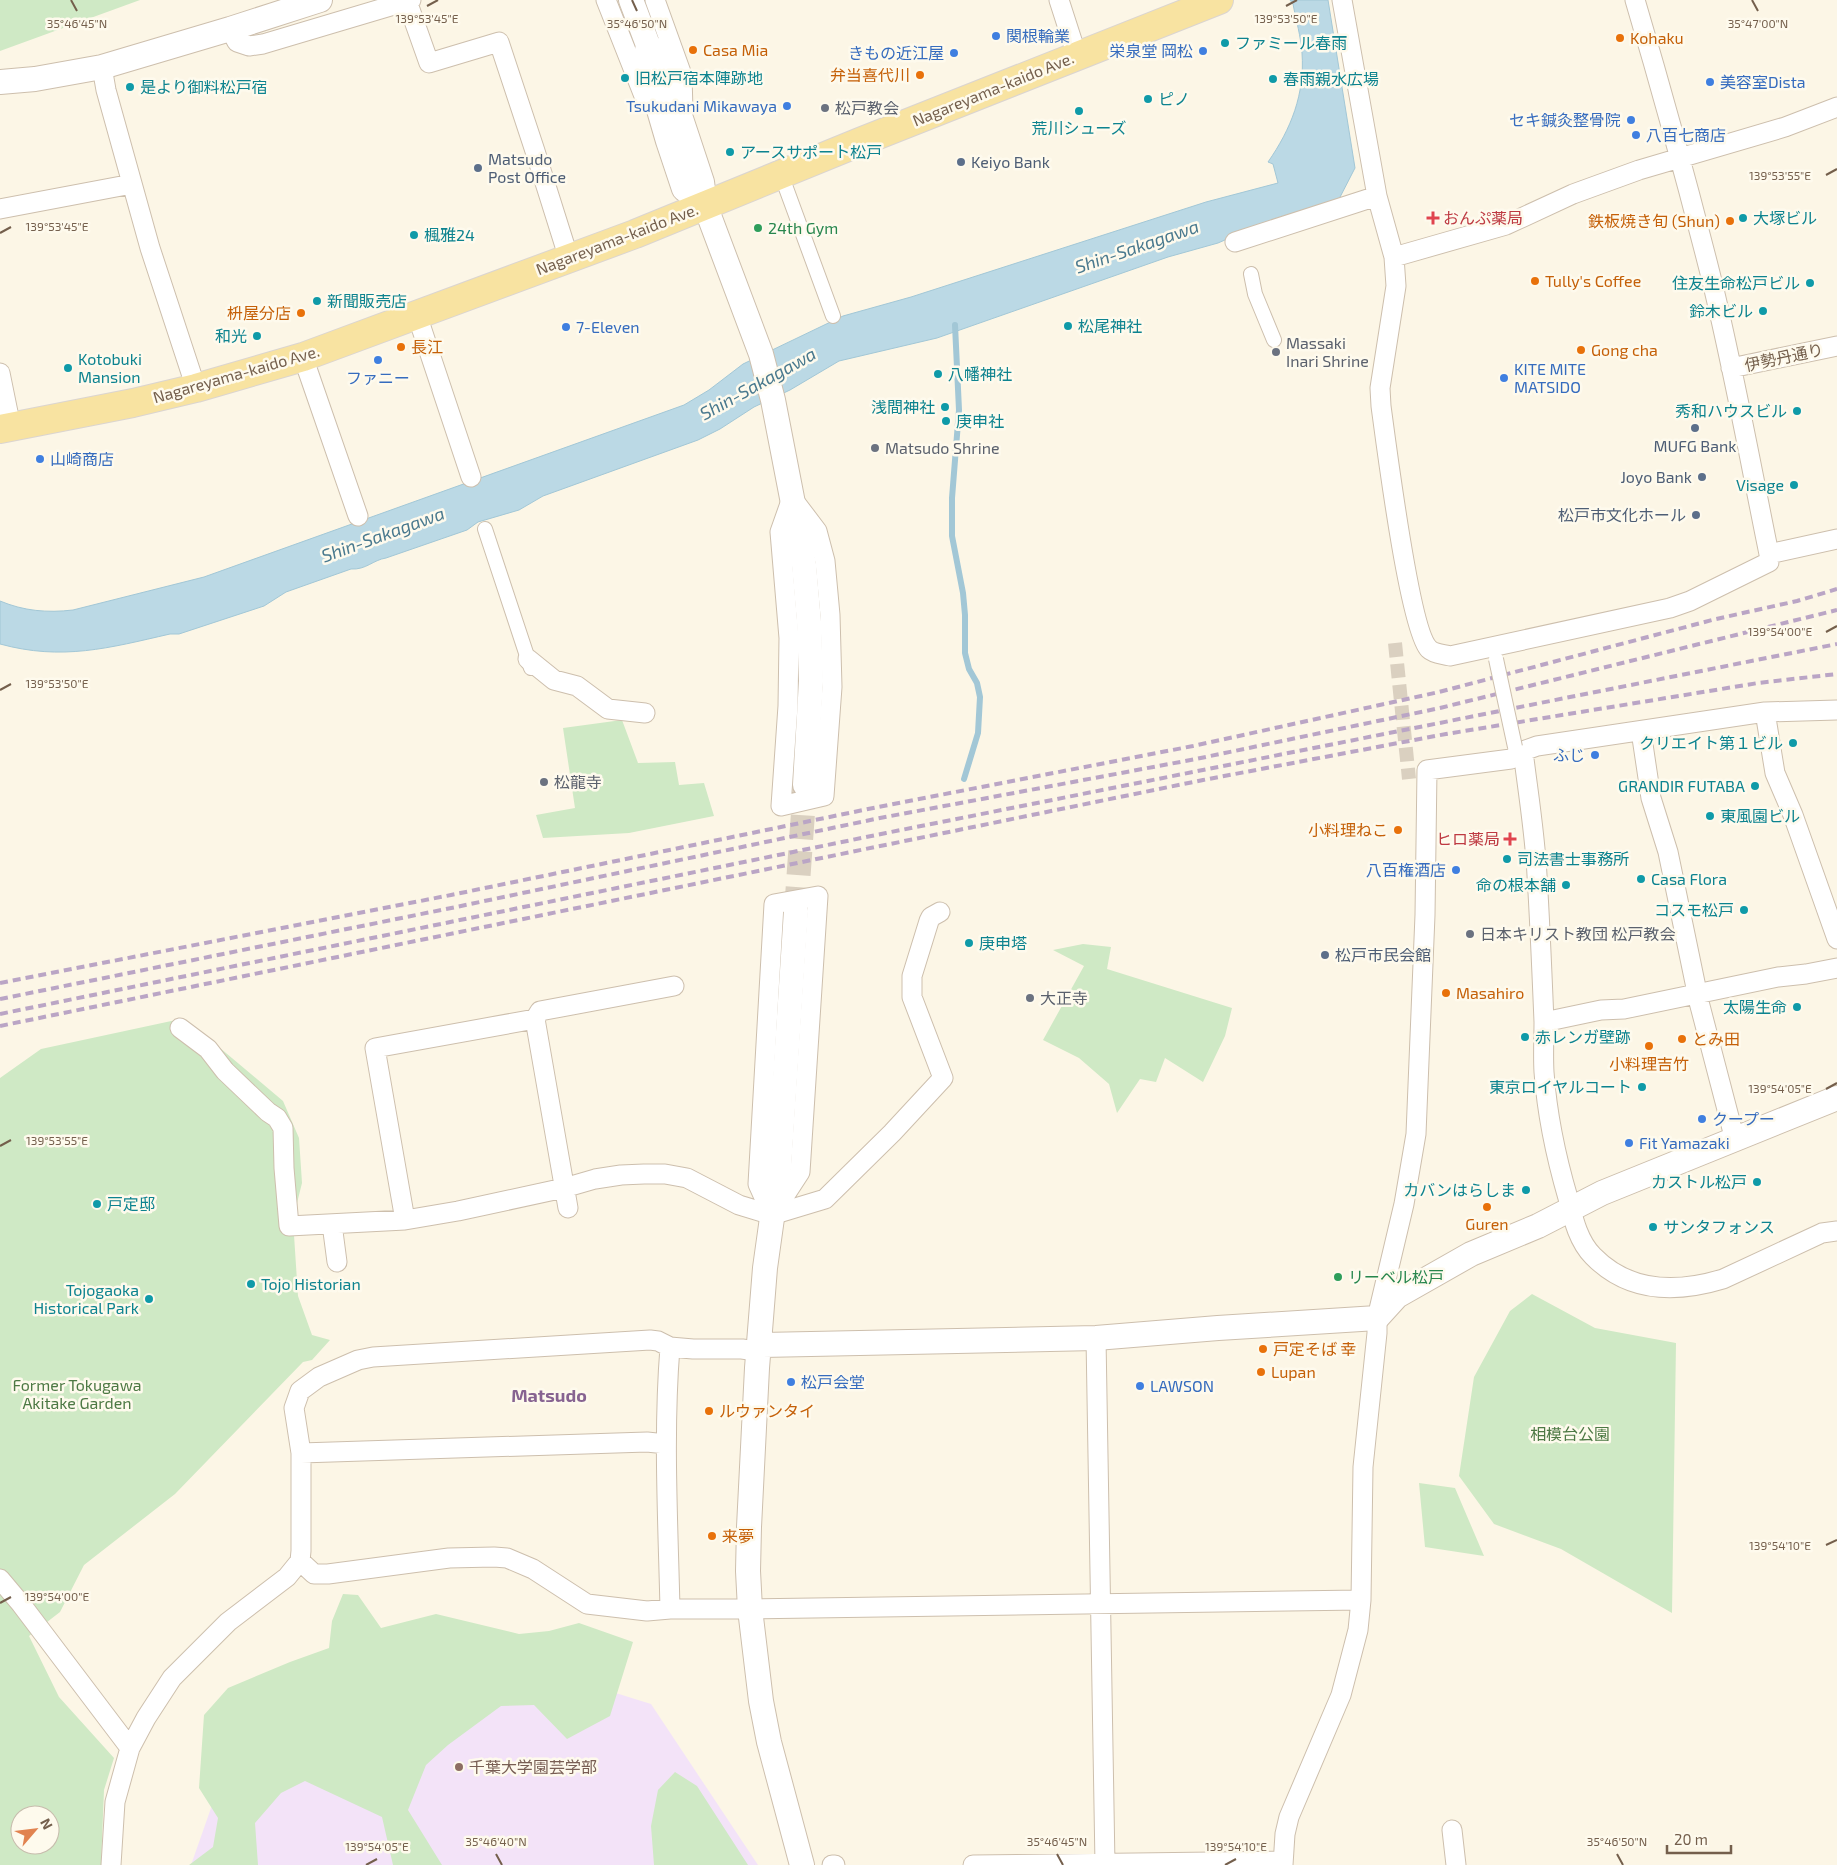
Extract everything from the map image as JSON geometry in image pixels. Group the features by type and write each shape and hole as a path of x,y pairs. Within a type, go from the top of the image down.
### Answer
{"main road":[{"name":"Nagareyama-kaido Ave.","path":"6,428 133,404 303,357 635,234 1218,0"}],"street":[{"path":"0,82 35,79 102,67 320,0"},
{"path":"606,0 644,96 659,108"},
{"path":"631,0 648,45 646,62 668,141 684,189 705,205"},
{"path":"655,0 682,75 683,121"},
{"path":"1059,0 1077,56"},
{"path":"1342,0 1377,196 1394,257 1396,286 1380,388 1381,406 1407,572 1418,627 1428,648 1437,654 1456,655 1670,608 1690,601 1769,562 1769,554 1731,368 1710,275 1681,157 1635,0"},
{"path":"230,29 236,42 249,46 262,44 409,1 429,64 499,42 536,151 569,259"},
{"path":"648,45 660,55 702,182 705,205 761,354 773,400 804,565 811,681 805,785"},
{"path":"102,67 106,90 150,248 196,388"},
{"path":"1394,257 1506,225 1574,194 1639,170 1784,127 1837,107"},
{"path":"0,209 132,184"},
{"path":"786,188 833,316"},
{"path":"1235,242 1377,196"},
{"path":"1251,274 1255,294 1274,340"},
{"path":"418,315 471,477"},
{"name":"伊勢丹通り","path":"1731,368 1837,346"},
{"path":"303,357 358,516"},
{"path":"0,373 6,428"},
{"path":"792,498 817,531 825,561 830,615 832,687 824,796 782,806 788,706 789,638 780,532 792,498"},
{"path":"485,529 531,668 554,680 577,686 608,709 645,713"},
{"path":"1769,554 1837,539"},
{"path":"1496,659 1519,749 1537,873 1544,1022 1544,1073 1555,1152 1578,1233 1592,1255 1609,1270 1643,1286 1664,1289 1706,1284 1723,1279 1822,1233 1837,1231"},
{"path":"973,1865 1283,1863 1285,1834 1289,1817 1341,1694 1358,1630 1361,1600 1362,1467 1377,1318 1404,1204 1416,1134 1425,915 1427,770 1511,758 1519,749 1765,712 1837,710"},
{"path":"1765,712 1774,772 1793,815 1837,940"},
{"path":"1641,731 1651,798 1668,852 1698,993 1735,1140"},
{"path":"818,896 800,1172 772,1216 758,1184 774,904 818,896"},
{"path":"796,911 779,1168 765,1268 749,1528 750,1609 761,1701 769,1742 802,1865"},
{"path":"180,1028 208,1049 225,1071 268,1112 277,1118 283,1128 289,1226 405,1220 458,1211 564,1188 594,1179 621,1175 666,1174 687,1178 738,1205 772,1216 825,1199 892,1133 943,1078 912,997 912,976 929,920 940,912"},
{"path":"1544,1022 1602,1010 1624,1009 1778,976 1806,974 1837,968"},
{"path":"568,1208 535,1019 540,1011 674,986"},
{"path":"405,1220 375,1048 535,1019"},
{"path":"111,1865 115,1802 130,1748 146,1718 172,1678 228,1622 287,1577 300,1561 301,1453 294,1408 300,1391 320,1377 358,1360 373,1357 650,1340 658,1341 670,1347 756,1351 762,1346 1096,1338 1377,1318 1397,1296 1471,1254 1538,1226 1602,1193 1837,1098"},
{"path":"332,1224 337,1262"},
{"path":"1096,1338 1105,1864"},
{"path":"670,1347 666,1391 670,1609"},
{"path":"301,1453 647,1442 666,1444"},
{"path":"300,1561 314,1574 328,1574 449,1558 507,1558 533,1569 587,1604 647,1611 670,1609 1361,1600"},
{"path":"0,1579 130,1748"},
{"path":"1452,1830 1456,1865"}],"shaded area":[{"name":"千葉大学園芸学部","path":"458,1644 651,1704 758,1865 191,1865 217,1791"}],"green space":[{"path":"0,0 140,0 0,51"},
{"path":"622,720 638,763 675,762 679,785 704,783 714,816 629,833 543,838 536,815 575,808 563,728"},
{"path":"1083,944 1111,947 1107,969 1232,1008 1225,1036 1203,1082 1165,1058 1156,1082 1140,1079 1117,1113 1109,1084 1079,1058 1043,1040 1084,966 1053,950"},
{"name":"Tojogaoka Historical Park","path":"176,1020 195,1027 283,1101 299,1138 302,1183 290,1231 294,1235 298,1296 312,1335 330,1340 312,1360 303,1362 175,1494 84,1565 60,1612 29,1636 59,1697 114,1758 104,1790 101,1865 0,1865 0,1078 41,1049"},
{"name":"相模台公園","path":"1532,1294 1595,1328 1676,1343 1672,1613 1561,1549 1494,1524 1459,1476 1474,1377 1510,1311"},
{"path":"1419,1483 1455,1488 1484,1556 1425,1547"},
{"path":"343,1594 358,1595 381,1628 436,1614 519,1634 549,1631 579,1623 633,1642 610,1716 567,1739 534,1705 501,1706 448,1745 426,1765 408,1810 442,1865 393,1865 382,1817 305,1781 281,1793 255,1823 258,1865 189,1865 213,1847 218,1818 199,1788 204,1715 228,1688 329,1648 332,1621"},
{"path":"675,1772 697,1786 748,1865 654,1865 651,1826 658,1790"}],"water":[{"name":"Shin-Sakagawa","path":"1290,0 1328,0 1355,168 1338,201 1241,233 1218,243 1168,257 937,338 839,361 698,440 543,496 519,510 478,522 467,530 381,559 361,568 351,569 286,592 264,606 179,634 170,634 106,648 85,651 44,652 0,644 0,601 36,610 73,610 204,577 684,405 709,390 743,364 843,316 911,297 1206,202 1278,183 1273,164 1268,162 1290,124 1299,97 1302,68 1300,35 1293,4"}],"waterway":[{"path":"955,325 959,410 952,498 952,536 963,593 965,653 969,669 977,683 980,697 978,733 964,779"}],"tunnel":[{"path":"1395,643 1409,779"},
{"path":"796,911 805,785"}],"railway":[{"path":"0,983 451,895 878,807 1193,746 1439,692 1716,619 1797,601 1837,589"},
{"path":"0,999 456,907 880,818 1196,759 1440,708 1837,610"},
{"path":"0,1014 886,833 1837,644"},
{"path":"0,1026 1203,780 1446,734 1758,683 1837,674"}],"place":[{"name":"関根輪業","path":"996,36"},
{"name":"Kohaku","path":"1620,38"},
{"name":"ファミール春雨","path":"1225,43"},
{"name":"Casa Mia","path":"693,50"},
{"name":"栄泉堂 岡松","path":"1203,51"},
{"name":"きもの近江屋","path":"954,53"},
{"name":"弁当喜代川","path":"920,75"},
{"name":"旧松戸宿本陣跡地","path":"625,78"},
{"name":"春雨親水広場","path":"1273,79"},
{"name":"美容室Dista","path":"1710,82"},
{"name":"是より御料松戸宿","path":"130,87"},
{"name":"ピノ","path":"1148,99"},
{"name":"Tsukudani Mikawaya","path":"787,106"},
{"name":"松戸教会","path":"825,108"},
{"name":"荒川シューズ","path":"1079,111"},
{"name":"セキ鍼灸整骨院","path":"1631,120"},
{"name":"八百七商店","path":"1636,135"},
{"name":"アースサポート松戸","path":"730,152"},
{"name":"Keiyo Bank","path":"961,162"},
{"name":"Matsudo Post Office","path":"478,168"},
{"name":"おんぷ薬局","path":"1433,218"},
{"name":"大塚ビル","path":"1743,218"},
{"name":"鉄板焼き旬 (Shun)","path":"1730,221"},
{"name":"24th Gym","path":"758,228"},
{"name":"楓雅24","path":"414,235"},
{"name":"Tully's Coffee","path":"1535,281"},
{"name":"住友生命松戸ビル","path":"1810,283"},
{"name":"新聞販売店","path":"317,301"},
{"name":"鈴木ビル","path":"1763,311"},
{"name":"枡屋分店","path":"301,313"},
{"name":"松尾神社","path":"1068,326"},
{"name":"7-Eleven","path":"566,327"},
{"name":"和光","path":"257,336"},
{"name":"長江","path":"401,347"},
{"name":"Gong cha","path":"1581,350"},
{"name":"Massaki Inari Shrine","path":"1276,352"},
{"name":"ファニー","path":"378,360"},
{"name":"Kotobuki Mansion","path":"68,368"},
{"name":"八幡神社","path":"938,374"},
{"name":"KITE MITE MATSIDO","path":"1504,378"},
{"name":"浅間神社","path":"945,407"},
{"name":"秀和ハウスビル","path":"1797,411"},
{"name":"庚申社","path":"946,421"},
{"name":"MUFG Bank","path":"1695,428"},
{"name":"Matsudo Shrine","path":"875,448"},
{"name":"山崎商店","path":"40,459"},
{"name":"Joyo Bank","path":"1702,477"},
{"name":"Visage","path":"1794,485"},
{"name":"松戸市文化ホール","path":"1696,515"},
{"name":"クリエイト第１ビル","path":"1793,743"},
{"name":"ふじ","path":"1595,755"},
{"name":"松龍寺","path":"544,782"},
{"name":"GRANDIR FUTABA","path":"1755,786"},
{"name":"東風園ビル","path":"1710,816"},
{"name":"小料理ねこ","path":"1398,830"},
{"name":"ヒロ薬局","path":"1510,839"},
{"name":"司法書士事務所","path":"1507,859"},
{"name":"八百権酒店","path":"1456,870"},
{"name":"Casa Flora","path":"1641,879"},
{"name":"命の根本舗","path":"1566,885"},
{"name":"コスモ松戸","path":"1744,910"},
{"name":"日本キリスト教団 松戸教会","path":"1470,934"},
{"name":"庚申塔","path":"969,943"},
{"name":"松戸市民会館","path":"1325,955"},
{"name":"Masahiro","path":"1446,993"},
{"name":"大正寺","path":"1030,998"},
{"name":"太陽生命","path":"1797,1007"},
{"name":"赤レンガ壁跡","path":"1525,1037"},
{"name":"とみ田","path":"1682,1039"},
{"name":"小料理吉竹","path":"1649,1046"},
{"name":"東京ロイヤルコート","path":"1642,1087"},
{"name":"クープー","path":"1702,1119"},
{"name":"Fit Yamazaki","path":"1629,1143"},
{"name":"カストル松戸","path":"1757,1182"},
{"name":"カバンはらしま","path":"1526,1190"},
{"name":"戸定邸","path":"97,1204"},
{"name":"Guren","path":"1487,1207"},
{"name":"サンタフォンス","path":"1653,1227"},
{"name":"リーベル松戸","path":"1338,1277"},
{"name":"Tojo Historian","path":"251,1284"},
{"name":"Tojogaoka Historical Park","path":"149,1299"},
{"name":"戸定そば 幸","path":"1263,1349"},
{"name":"Lupan","path":"1261,1372"},
{"name":"松戸会堂","path":"791,1382"},
{"name":"LAWSON","path":"1140,1386"},
{"name":"ルウァンタイ","path":"709,1411"},
{"name":"来夢","path":"712,1536"},
{"name":"千葉大学園芸学部","path":"459,1767"}],"district":[{"name":"Matsudo","path":"549,1396"}],"park label":[{"name":"Former Tokugawa Akitake Garden","path":"77,1394"}]}
